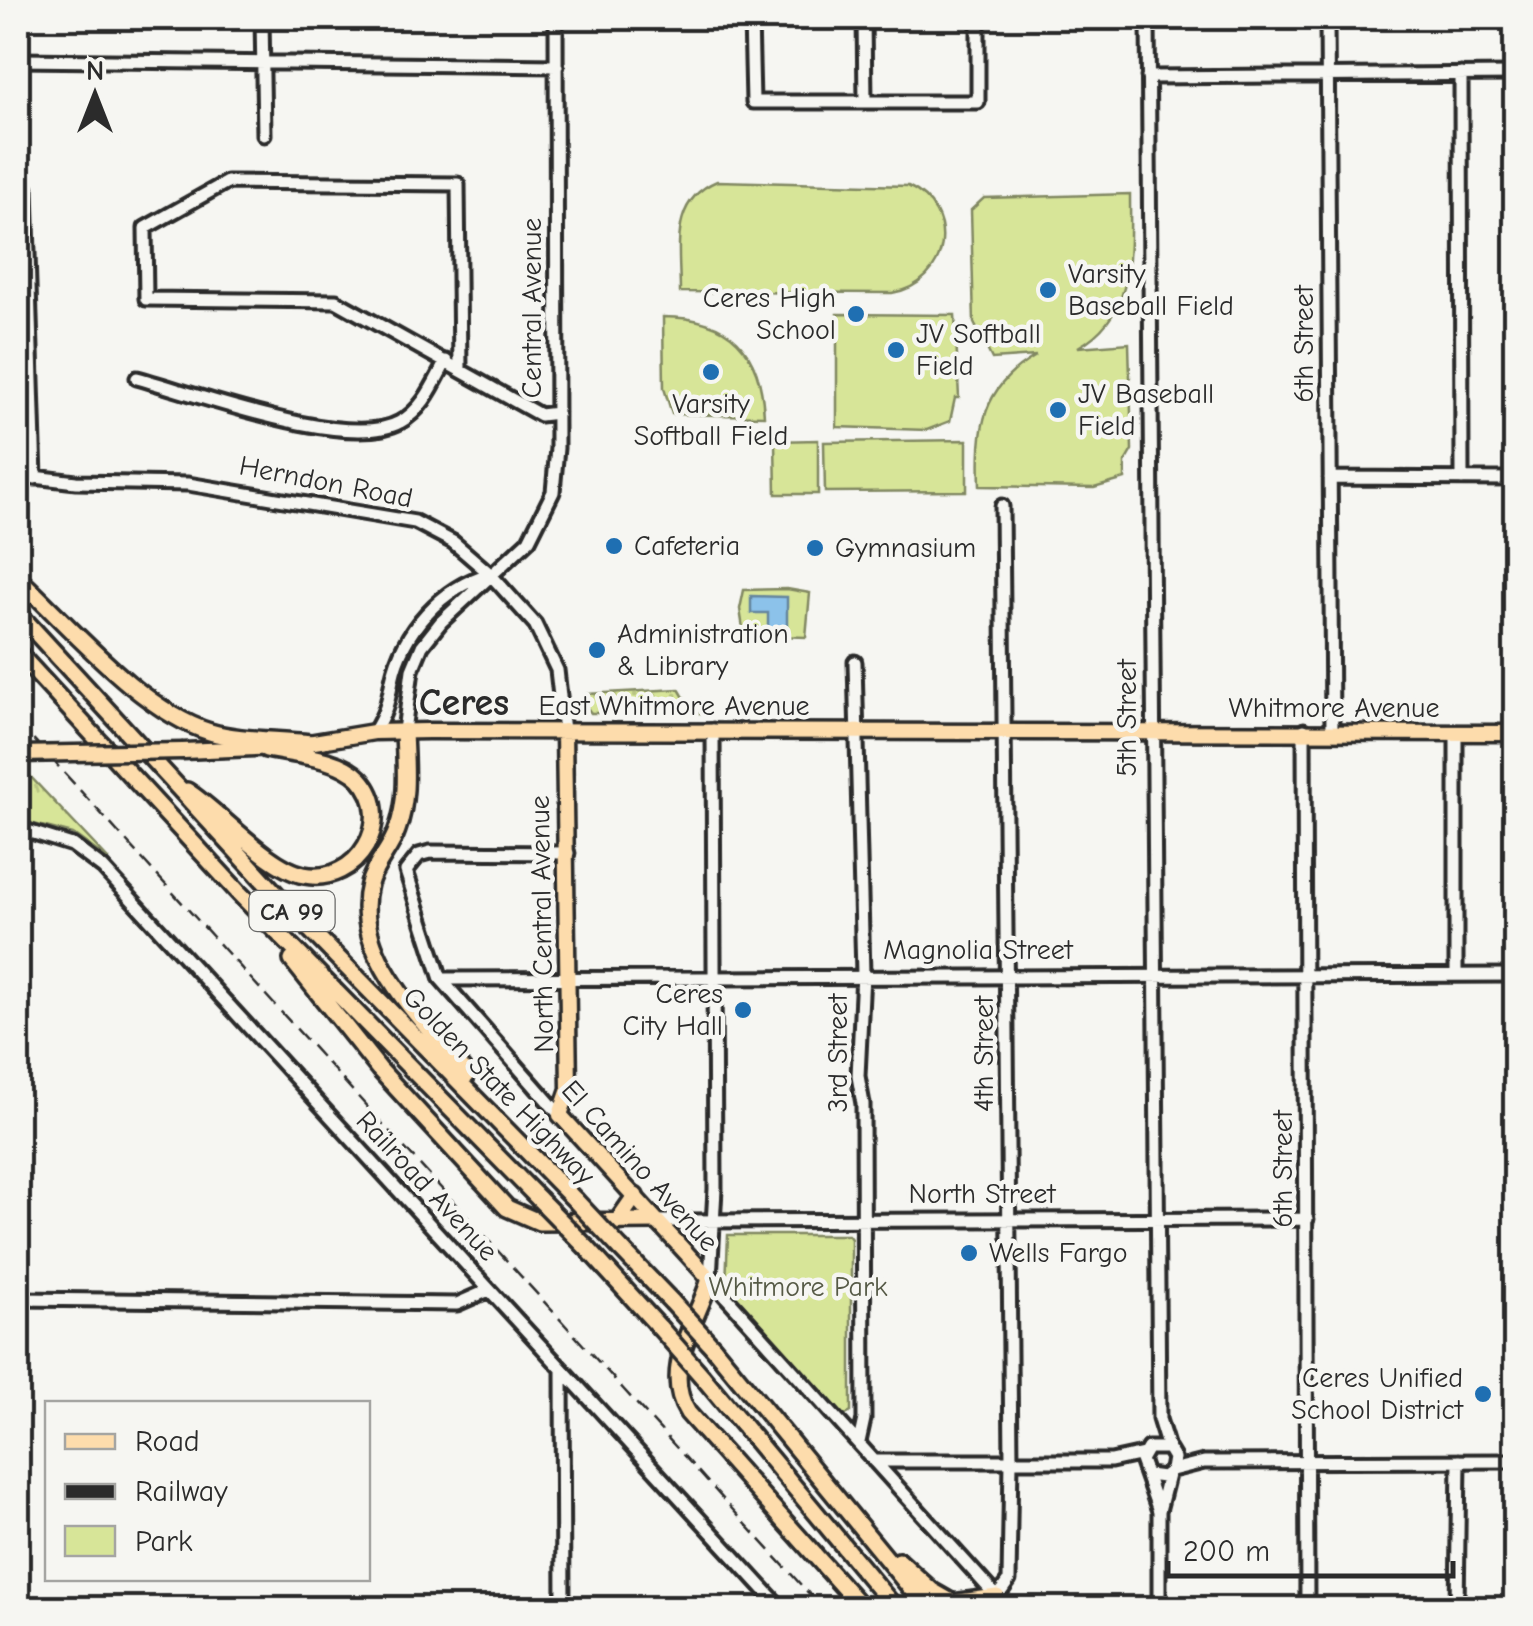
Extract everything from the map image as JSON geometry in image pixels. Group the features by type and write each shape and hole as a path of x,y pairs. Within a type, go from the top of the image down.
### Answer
{"highway":[{"path":"18,578 146,696 193,724 211,732 310,743"},
{"name":"Golden State Highway","path":"18,613 288,907 506,1125 672,1302 927,1608"},
{"name":"Golden State Highway","path":"18,653 240,894 587,1248 702,1376 894,1608"},
{"path":"404,731 406,799 396,833 370,880 366,932 381,964 506,1125"},
{"path":"169,780 293,872 317,876 351,865 370,842 373,826 374,814 361,780 336,766 266,749"},
{"path":"240,894 380,1069 507,1208 539,1222 656,1221"},
{"path":"617,1222 635,1196"},
{"path":"710,1280 675,1371 680,1402 862,1608"},
{"path":"837,1498 940,1597 961,1605 999,1605"}],"main road":[{"name":"Whitmore Avenue","path":"1152,734 1304,730 1516,733"},
{"name":"East Whitmore Avenue","path":"18,754 266,749 404,731 1152,734"},
{"name":"North Central Avenue","path":"560,1115 569,1088 564,731"},
{"name":"El Camino Avenue","path":"560,1115 710,1280"}],"street":[{"path":"262,18 264,135"},
{"name":"Central Avenue","path":"490,574 529,540 546,510 555,480 556,18"},
{"path":"751,18 753,102 978,102 978,18"},
{"path":"864,18 865,102"},
{"name":"5th Street","path":"1148,18 1159,1419 1169,1450 1170,1472"},
{"name":"6th Street","path":"1328,18 1332,731"},
{"path":"18,60 557,66"},
{"path":"1461,74 1462,479"},
{"path":"1148,77 1516,74"},
{"path":"460,368 458,184 227,182 144,228 146,299 336,301 540,415 557,413"},
{"path":"22,190 24,387 35,478"},
{"path":"137,378 322,430 376,431 400,423 416,409 446,361"},
{"name":"Herndon Road","path":"18,475 188,484 415,522 453,542 522,607 552,654 561,689 564,731"},
{"path":"1330,478 1516,479"},
{"name":"4th Street","path":"999,1605 1009,1580 1011,1461 1002,506"},
{"path":"404,731 412,670 422,646 490,574"},
{"path":"374,732 390,703 392,680 404,645 426,614 463,581 490,574"},
{"name":"3rd Street","path":"856,662 863,974 858,1076 864,1219 864,1419 859,1442"},
{"path":"710,1280 714,1220 714,730"},
{"name":"6th Street","path":"1304,730 1308,976 1307,1608"},
{"path":"1456,733 1456,975"},
{"name":"Railroad Avenue","path":"18,828 53,836 103,868 780,1608"},
{"name":"El Camino Avenue","path":"560,1115 441,979 408,885 410,863 419,855 434,852 568,853"},
{"name":"Magnolia Street","path":"441,979 863,974 1516,975"},
{"name":"North Street","path":"656,1221 1308,1219"},
{"name":"El Camino Avenue","path":"710,1280 859,1442 999,1605"},
{"path":"18,1299 457,1304 489,1290"},
{"path":"562,1370 563,1608"},
{"name":"5th Street","path":"1145,1451 1159,1419"},
{"path":"874,1461 1111,1461 1145,1451 1169,1450 1204,1462"},
{"path":"1145,1451 1146,1472 1159,1511"},
{"path":"1111,1461 1146,1472 1170,1472 1204,1462 1516,1461"},
{"path":"1457,1608 1459,1461"},
{"path":"1159,1608 1159,1511 1170,1472"},
{"path":"562,1594 576,1608"}],"green space":[{"path":"717,181 908,186 925,197 936,212 942,228 937,261 912,287 892,293 680,292 679,243 684,214 702,190"},
{"path":"1130,194 1129,260 1120,300 1097,334 1078,347 1129,343 1132,450 1125,462 1125,479 1094,488 980,486 980,446 987,411 1004,381 1036,356 992,359 974,323 971,210 984,198"},
{"name":"JV Softball Field","path":"837,314 955,315 959,398 955,398 950,421 927,430 837,427"},
{"name":"Varsity Softball Field","path":"663,317 707,323 738,342 756,373 764,416 672,414 664,388"},
{"path":"818,440 818,494 776,494 775,441"},
{"path":"967,440 967,491 825,492 824,442"},
{"path":"744,590 810,593 806,637 744,635 740,609"},
{"path":"679,689 685,699 706,713 591,713 585,705 587,694"},
{"path":"18,774 28,774 109,860 73,834 18,820"},
{"name":"Whitmore Park","path":"728,1235 848,1235 851,1239 851,1412 844,1416 726,1285"}],"water":[{"path":"751,596 787,597 787,629 768,629 768,613 751,613"}],"railway":[{"path":"18,722 822,1608"}],"place":[{"name":"Varsity Baseball Field","path":"1048,290"},
{"name":"Ceres High School","path":"856,314"},
{"name":"JV Softball Field","path":"896,350"},
{"name":"Varsity Softball Field","path":"711,372"},
{"name":"JV Baseball Field","path":"1058,410"},
{"name":"Cafeteria","path":"614,546"},
{"name":"Gymnasium","path":"815,548"},
{"name":"Administration & Library","path":"597,650"},
{"name":"Ceres City Hall","path":"743,1010"},
{"name":"Wells Fargo","path":"969,1253"},
{"name":"Ceres Unified School District","path":"1483,1394"}],"district":[{"name":"Ceres","path":"464,703"}]}
